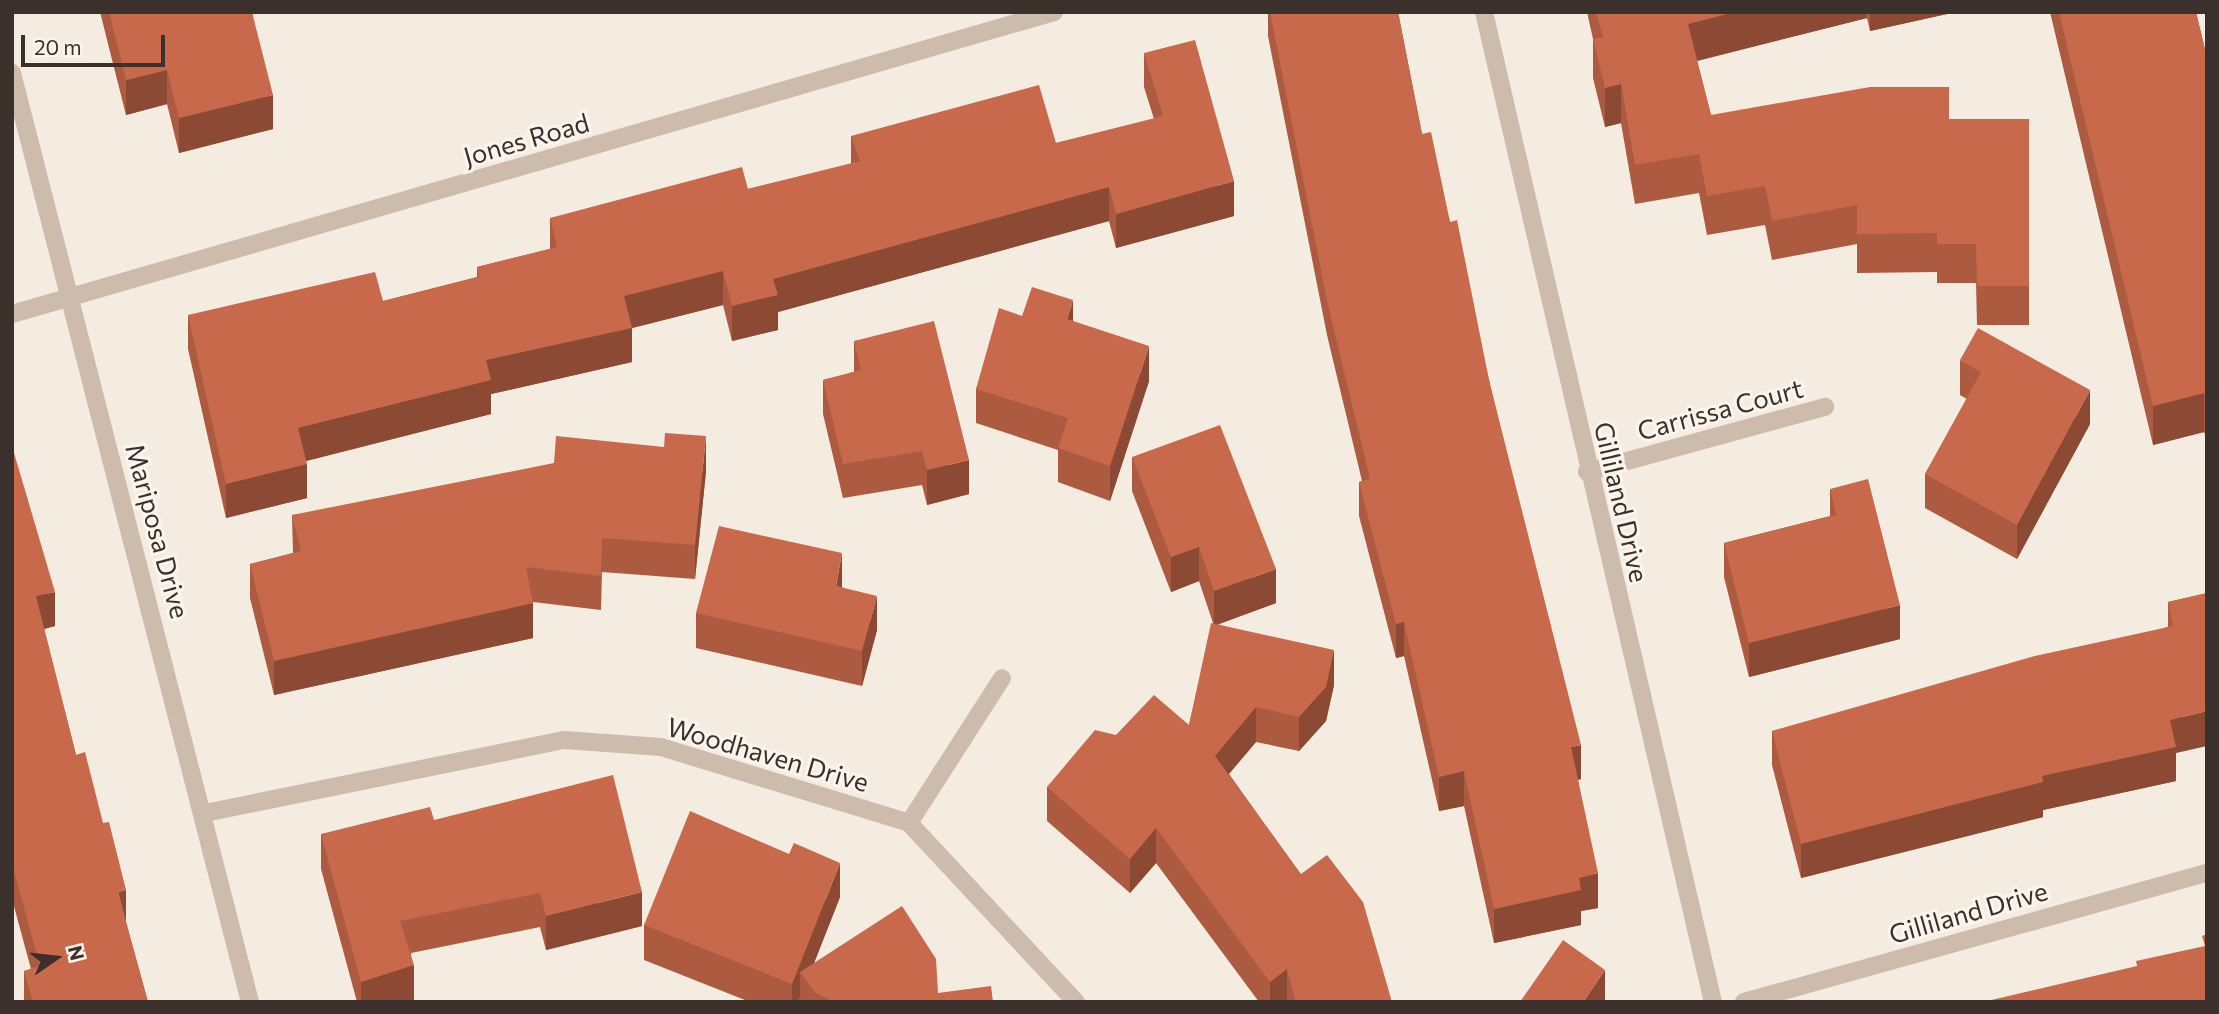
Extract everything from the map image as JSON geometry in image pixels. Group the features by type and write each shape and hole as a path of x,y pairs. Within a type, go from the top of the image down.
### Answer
{"street":[{"name":"Jones Road","path":"12,314 1029,15 1054,12"},
{"name":"Gilliland Drive","path":"1484,12 1587,472 1713,1002"},
{"name":"Mariposa Drive","path":"12,74 205,813 250,1002"},
{"name":"Carrissa Court","path":"1587,472 1825,407"},
{"path":"909,823 1002,678"},
{"name":"Woodhaven Drive","path":"205,813 564,740 661,747 909,823 1076,1002"},
{"name":"Gilliland Drive","path":"1744,1002 2207,873"}],"building":[{"path":"109,12 252,12 273,95 179,118 167,70 126,80"},
{"path":"1270,12 1398,12 1422,134 1431,132 1450,222 1457,220 1489,380 1581,745 1571,747 1598,873 1579,878 1581,890 1494,909 1464,771 1439,777 1404,622 1396,624 1359,482 1370,479 1327,301"},
{"path":"1596,12 1735,12 1688,24 1711,115 1870,87 1949,87 1949,119 2029,119 2029,286 1977,286 1976,244 1937,244 1937,233 1857,234 1857,205 1772,221 1765,186 1707,196 1699,154 1635,165 1621,84 1605,88 1593,39 1603,37"},
{"path":"2059,12 2196,12 2207,58 2207,402 2204,393 2153,406"},
{"path":"1195,40 1234,181 1116,214 1109,187 773,279 778,295 732,306 723,271 624,296 632,328 486,360 491,380 298,428 307,464 226,484 188,315 375,272 383,301 479,277 477,267 557,247 550,218 742,167 748,189 860,161 851,136 1039,85 1056,143 1163,116 1144,53"},
{"path":"1032,287 1073,300 1067,319 1149,346 1110,466 1058,448 1068,418 976,389 999,308 1022,316"},
{"path":"934,321 969,460 927,470 922,451 843,464 823,380 861,370 854,341"},
{"path":"1978,328 2090,390 2017,525 1925,474 1981,372 1960,360"},
{"path":"1220,425 1276,569 1214,591 1199,547 1171,557 1132,457"},
{"path":"665,433 706,436 695,545 602,538 601,576 526,567 533,603 274,661 250,564 301,551 292,515 554,463 556,436 664,447"},
{"path":"12,446 55,592 36,596 76,755 85,752 103,823 109,822 126,890 118,892 148,1002 33,1002 24,971 40,966 12,864"},
{"path":"1868,479 1900,605 1749,643 1724,543 1836,515 1830,489"},
{"path":"719,526 842,553 836,586 877,596 862,651 696,613"},
{"path":"2207,593 2207,711 2170,720 2176,747 2042,776 2043,782 1801,844 1772,731 2035,656 2173,626 2168,602"},
{"path":"1211,623 1334,650 1326,687 1299,717 1256,707 1215,756 1301,874 1327,855 1363,902 1392,1002 1296,1002 1287,969 1270,982 1156,828 1130,859 1047,787 1095,730 1116,735 1154,695 1189,725"},
{"path":"613,775 642,892 546,916 540,893 400,921 414,965 361,982 321,834 430,807 434,820"},
{"path":"690,811 789,854 794,843 840,863 792,984 644,925"},
{"path":"902,906 936,959 938,993 991,986 993,1002 831,1002 815,993 800,972"},
{"path":"2207,934 2207,1002 1983,1002 2137,966 2136,961 2205,946 2202,936"},
{"path":"1563,940 1605,970 1583,1002 1520,1002"}]}
